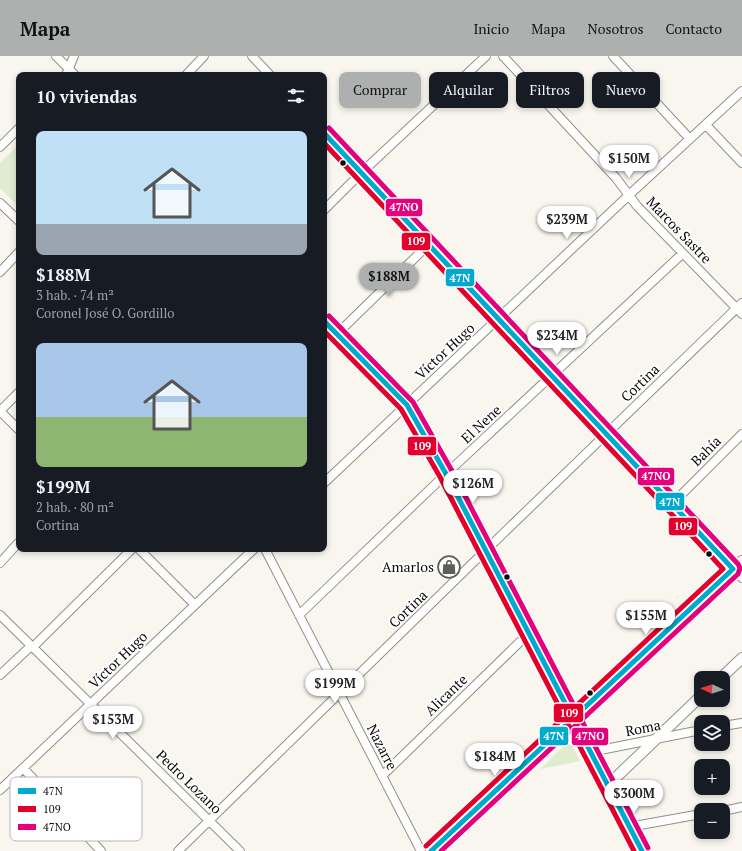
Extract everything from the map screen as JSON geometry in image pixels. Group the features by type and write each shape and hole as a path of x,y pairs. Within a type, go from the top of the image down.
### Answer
{"street":[{"path":"56,56 67,72"},
{"path":"67,72 74,56"},
{"path":"189,72 204,56"},
{"path":"252,56 267,72"},
{"path":"327,207 361,173 486,56"},
{"name":"Marcos Sastre","path":"503,56 616,178 637,206 682,254 740,308"},
{"path":"613,56 690,139"},
{"name":"Víctor Hugo","path":"327,480 629,195 742,91"},
{"path":"706,125 742,163"},
{"path":"0,147 16,131"},
{"path":"327,136 742,578"},
{"path":"0,203 16,218"},
{"path":"337,334 428,245"},
{"name":"El Nene","path":"299,615 446,474 682,254"},
{"path":"0,272 16,255"},
{"name":"Cortina","path":"178,851 606,434 740,308"},
{"path":"327,326 407,405 446,474 642,851"},
{"path":"16,396 1,414 16,427"},
{"name":"Bahía","path":"672,504 742,434"},
{"path":"0,563 16,545"},
{"path":"0,675 129,552"},
{"path":"142,552 195,604"},
{"name":"Víctor Hugo","path":"14,777 251,552"},
{"name":"Nazarre","path":"267,552 421,851"},
{"path":"431,851 742,561"},
{"name":"Pedro Lozano","path":"0,615 240,851"},
{"name":"Alicante","path":"382,776 529,634"},
{"path":"728,671 742,658"},
{"path":"608,786 694,703"},
{"path":"730,725 742,723"},
{"name":"Roma","path":"590,752 694,731"},
{"path":"23,768 31,777"},
{"name":"Víctor Hugo","path":"0,790 10,780"},
{"path":"730,810 742,807"},
{"path":"629,827 694,815"},
{"path":"92,841 101,851"}],"green space":[{"path":"16,147 16,204 0,188 0,163"},
{"path":"566,744 572,745 580,761 540,769"}],"transit line":[{"name":"47NO","path":"329,128 738,564 740,568 738,574 441,851"},
{"name":"47N","path":"327,136 733,569 431,851"},
{"name":"109","path":"327,146 723,569 426,846"},
{"name":"47NO","path":"329,316 413,402 452,471 648,848"},
{"name":"47N","path":"327,324 407,405 446,474 642,851"},
{"name":"109","path":"327,334 401,409 440,477 634,851"}],"place":[{"name":"Amarlos","path":"449,567"}]}
